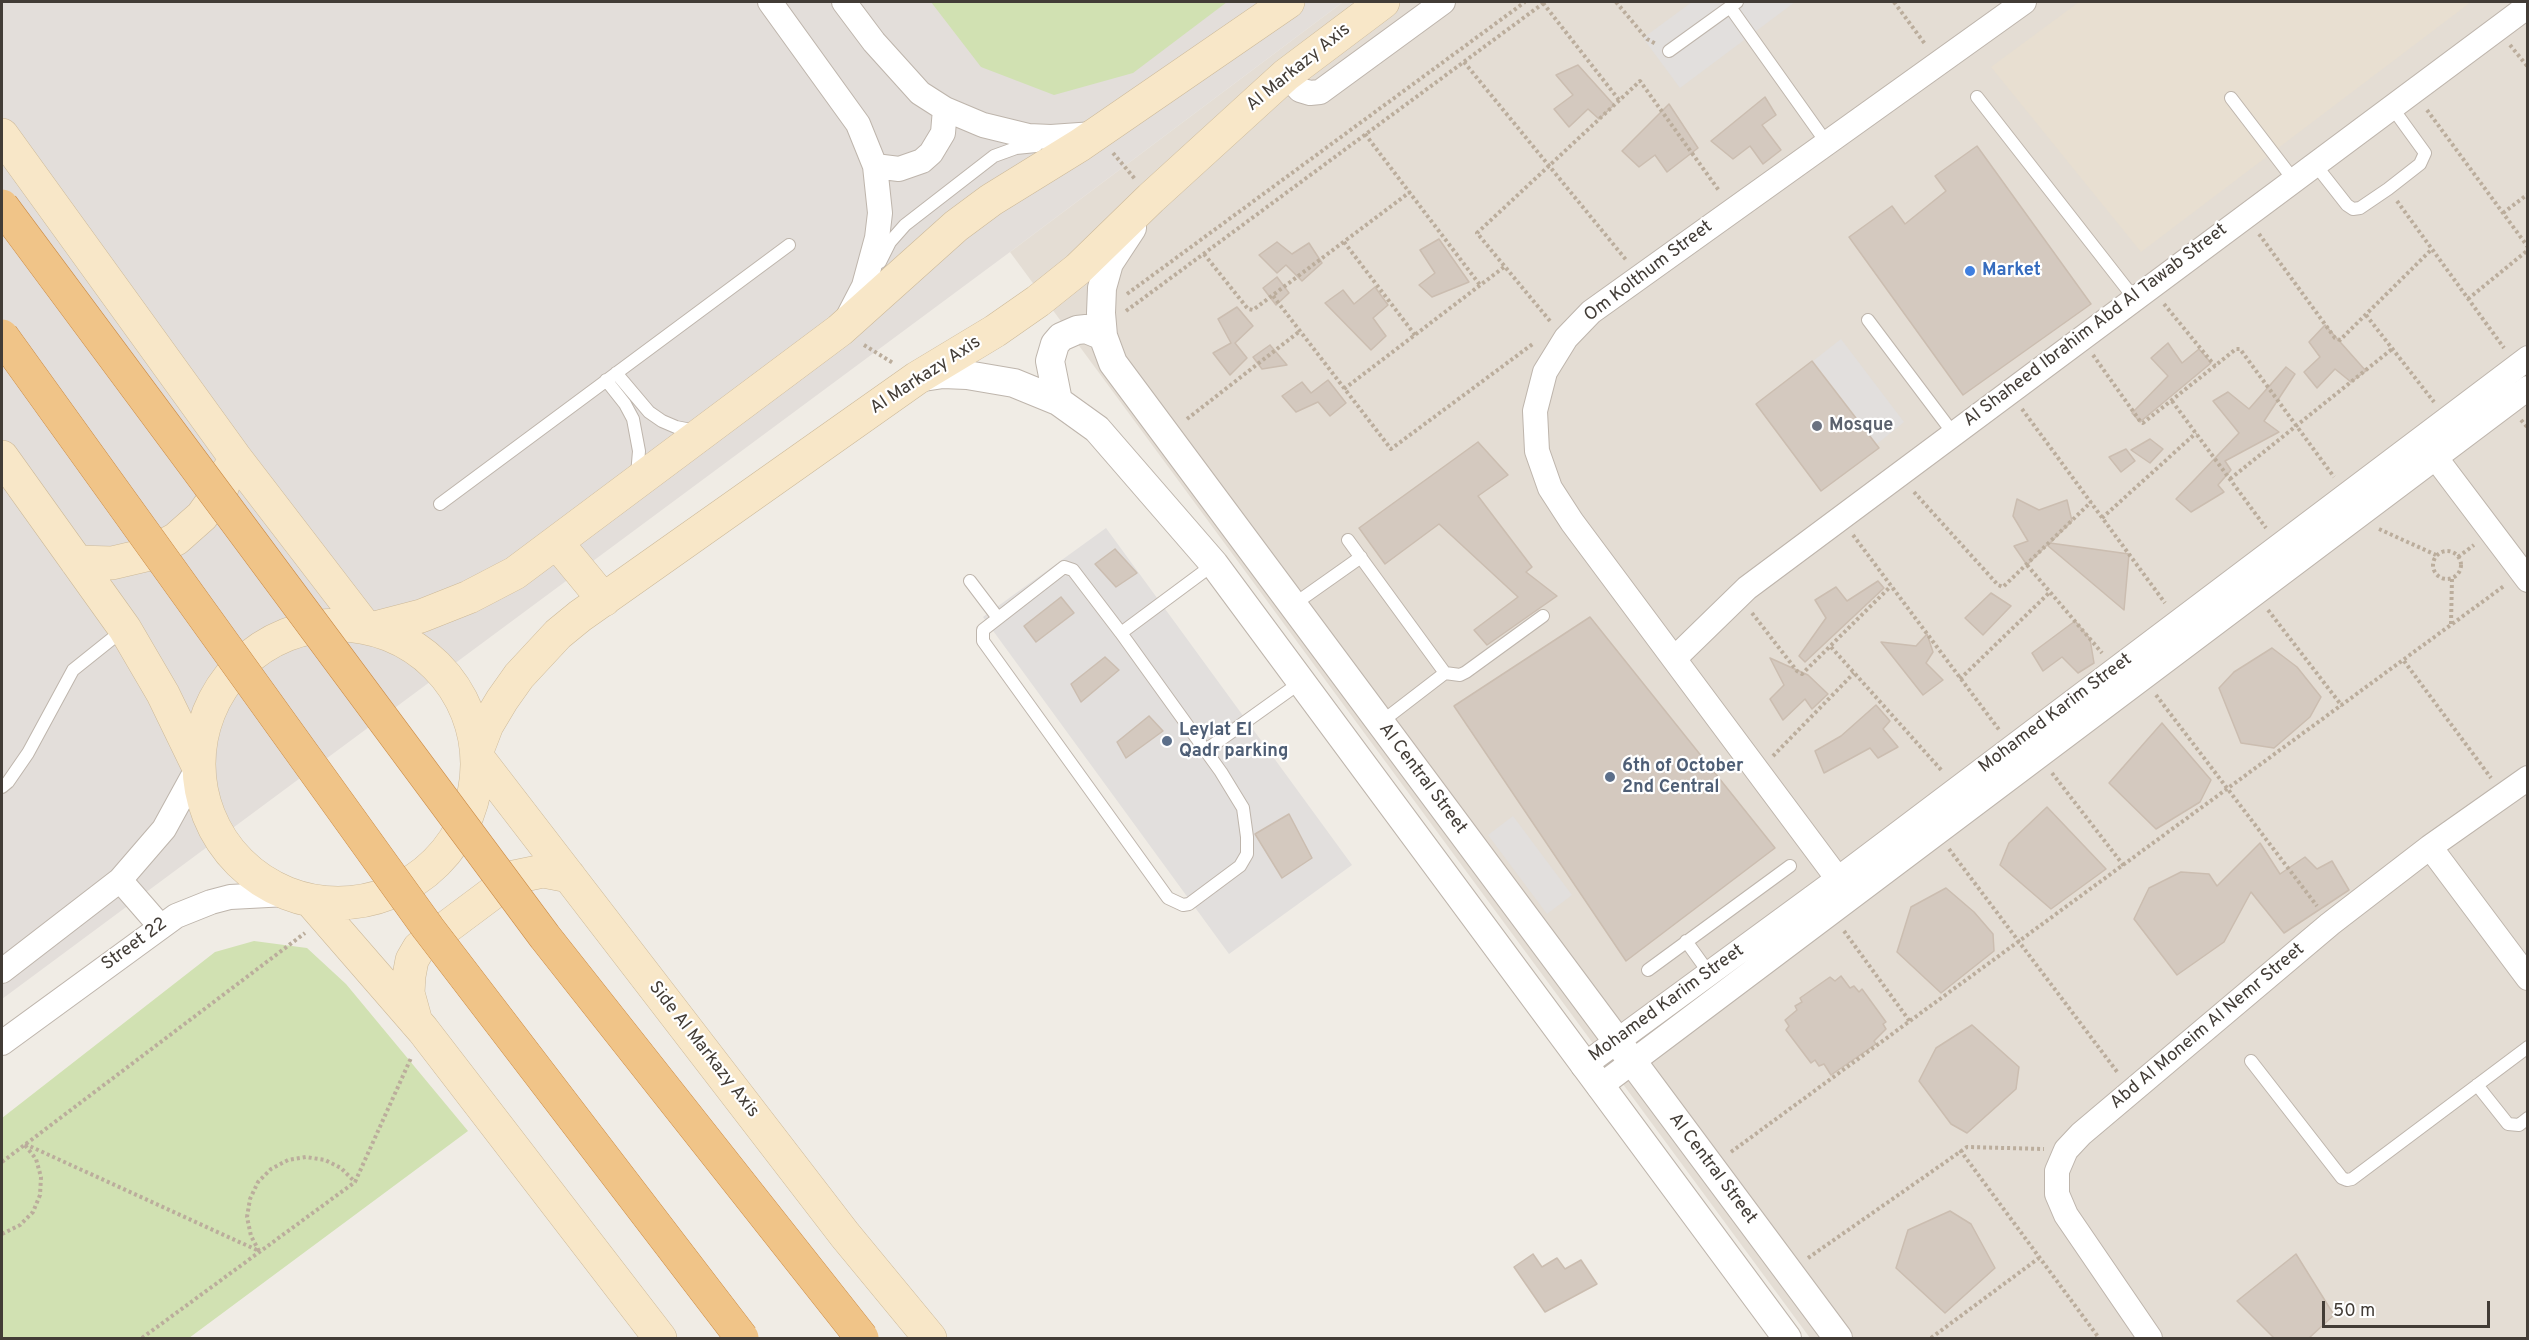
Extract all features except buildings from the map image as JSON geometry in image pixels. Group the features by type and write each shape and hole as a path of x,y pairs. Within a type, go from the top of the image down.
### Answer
{"highway":[{"path":"2,206 545,937 862,1338"},
{"path":"2,336 428,928 742,1338"}],"main road":[{"path":"368,628 421,615 470,597 515,573 840,330 956,226 1288,2"},
{"name":"Al Markazy Axis","path":"478,755 487,725 519,676 558,634 917,378 1038,302 1078,269 1150,198 1286,75 1383,2"},
{"path":"2,135 234,456 368,628"},
{"path":"77,562 112,563 146,555 176,539 202,516 222,488 234,456"},
{"path":"2,457 125,629 163,694 198,767"},
{"path":"557,543 604,600"},
{"path":"308,904 336,904 378,897 409,885 447,852 461,831 471,808 477,783 478,755 473,727 452,683 435,664 416,649 394,637 368,628 343,625 298,630 277,639 240,665 225,682 213,701 199,744 198,767 201,793 207,815 224,845 247,871 266,884 308,904 420,1026 660,1338"},
{"name":"Side Al Markazy Axis","path":"478,755 845,1235 930,1338"},
{"path":"420,1026 408,993 412,960 419,948 514,877 543,871 569,876"}],"street":[{"path":"770,2 858,124 875,166 880,213 874,254 864,286 840,330"},
{"path":"844,2 874,42 920,93 945,109 982,125 1028,135 1088,139"},
{"path":"1286,75 1300,90 1310,93 1320,92 1443,2"},
{"name":"Om Kolthum Street","path":"1838,879 1572,522 1550,488 1537,451 1535,411 1545,372 1561,332 1826,142 1946,60 2024,2"},
{"name":"Al Shaheed Ibrahim Abd Al Tawab Street","path":"1674,659 1738,596 1840,518 2293,178 2528,6"},
{"path":"875,166 899,169 911,166 931,153 943,133 945,109"},
{"name":"Al Central Street","path":"1150,198 1109,263 1102,288 1102,326 1113,363 1838,1338"},
{"path":"1058,401 1050,361 1055,344 1061,337 1077,330 1102,326"},
{"name":"Mohamed Karim Street","path":"1591,1077 1625,1051 1830,912 2354,518 2428,448 2448,418 2522,362"},
{"path":"917,378 944,374 991,378 1036,391 1058,401 1097,429 1214,564 1591,1077 1787,1338"},
{"name":"Mohamed Karim Street","path":"1625,1051 1709,973 1838,879 2347,494 2528,388"},
{"path":"2428,448 2525,577"},
{"path":"2,971 120,880 164,829 198,767"},
{"name":"Abd Al Moneim Al Nemr Street","path":"2150,1338 2066,1215 2058,1194 2057,1171 2066,1150 2081,1134 2330,924 2430,847 2528,778"},
{"path":"2430,847 2528,978"},
{"path":"120,880 160,926"},
{"name":"Street 22","path":"2,1043 176,916 211,902 249,895 308,904"}],"lane":[{"path":"1669,51 1734,4 1826,142"},
{"path":"1977,97 2142,292"},
{"path":"2231,98 2293,178"},
{"path":"2314,163 2347,206 2353,209 2360,208 2388,189 2420,164 2425,153 2391,106"},
{"path":"440,504 789,245"},
{"path":"1868,320 1953,434"},
{"path":"611,377 662,421 683,429 706,431"},
{"path":"611,377 638,435 639,468 635,484"},
{"path":"1348,540 1445,673"},
{"path":"1292,606 1361,557"},
{"path":"1121,633 1214,564"},
{"path":"1064,567 1073,570 1238,797 1243,808 1247,837 1246,854 1240,866 1189,904 1183,905 1168,898 982,641 984,630 998,618 1064,567"},
{"path":"970,581 998,618"},
{"path":"1380,723 1445,673 1460,675 1466,672 1544,615"},
{"path":"2,787 28,753 73,670 125,629"},
{"path":"1206,750 1301,682"},
{"path":"1648,970 1790,866"},
{"path":"1686,942 1709,973"},
{"path":"2251,1061 2342,1178 2347,1180 2352,1179 2528,1047"},
{"path":"2477,1085 2508,1124 2519,1125 2528,1118"}],"path":[{"path":"1102,326 1525,2"},
{"path":"1102,326 1204,254 1544,2 1619,100"},
{"path":"1616,2 1647,39 1669,51"},
{"path":"1464,62 1640,277"},
{"path":"1273,296 1391,449 1561,332 1477,233 1640,81 1733,210"},
{"path":"2412,90 2528,248 2468,299"},
{"path":"1365,134 1480,285"},
{"path":"1088,139 1150,198"},
{"path":"2388,189 2468,299 2522,362"},
{"path":"1204,254 1248,309 1255,309 1410,192"},
{"path":"2503,213 2528,194"},
{"path":"2245,214 2335,338 2340,340 2432,249"},
{"path":"1344,242 1415,335"},
{"path":"1344,389 1504,267"},
{"path":"2142,292 2215,366"},
{"path":"2366,315 2448,418"},
{"path":"840,330 917,378"},
{"path":"1166,436 1300,331"},
{"path":"2081,337 2141,423 2236,349 2240,349 2347,494"},
{"path":"2230,479 2392,349"},
{"path":"2009,391 2178,621"},
{"path":"2172,400 2279,545"},
{"path":"2102,518 2196,433"},
{"path":"1898,475 2000,587 2005,586 2091,502"},
{"path":"1840,518 2012,747"},
{"path":"2354,518 2436,555 2448,551 2458,557 2461,562 2460,569 2452,578 2451,625"},
{"path":"2436,555 2433,564 2435,573 2443,578 2452,578"},
{"path":"2027,565 2115,669"},
{"path":"1711,1167 1911,1023 2451,625 2525,577"},
{"path":"1738,596 1799,674 1805,672 1891,586"},
{"path":"1960,679 2050,592"},
{"path":"2255,592 2342,706"},
{"path":"1831,647 1958,788"},
{"path":"2404,661 2504,795"},
{"path":"1758,772 1854,673"},
{"path":"2143,677 2330,924"},
{"path":"2039,755 2124,866"},
{"path":"1936,832 2132,1091"},
{"path":"2,1162 308,904"},
{"path":"1830,912 1911,1023"},
{"path":"142,1338 354,1182 420,1026"},
{"path":"2,1234 21,1225 33,1212 40,1195 41,1177 36,1159 25,1144"},
{"path":"25,1144 260,1252"},
{"path":"1789,1272 1960,1150 1974,1146 2066,1150"},
{"path":"1960,1150 2099,1338"},
{"path":"260,1252 251,1236 247,1217 250,1199 258,1182 271,1169 288,1160 306,1157 325,1160 342,1168 354,1182"},
{"path":"1931,1338 2039,1258"}],"shaded area":[{"path":"2,2 1343,2 1010,252 2,999"},
{"path":"1343,2 2527,2 2527,1338 1810,1338 1010,252"},
{"path":"1692,2 1795,2 1680,88 1643,38"},
{"path":"2079,2 2471,2 2141,252 1991,67"},
{"path":"1841,339 1904,422 1877,444 1813,361"},
{"name":"Leylat El Qadr parking","path":"1106,528 1352,865 1229,954 983,617"},
{"path":"1513,816 1572,895 1547,914 1488,835"}],"green space":[{"path":"931,2 1227,2 1133,73 1054,95 981,67"},
{"path":"254,941 307,948 346,984 468,1131 189,1338 2,1338 2,1118 215,952"}],"place":[{"name":"Market","path":"1970,271"},
{"name":"Mosque","path":"1817,426"},
{"name":"Leylat El Qadr parking","path":"1167,741"},
{"name":"6th of October 2nd Central","path":"1610,777"}]}
